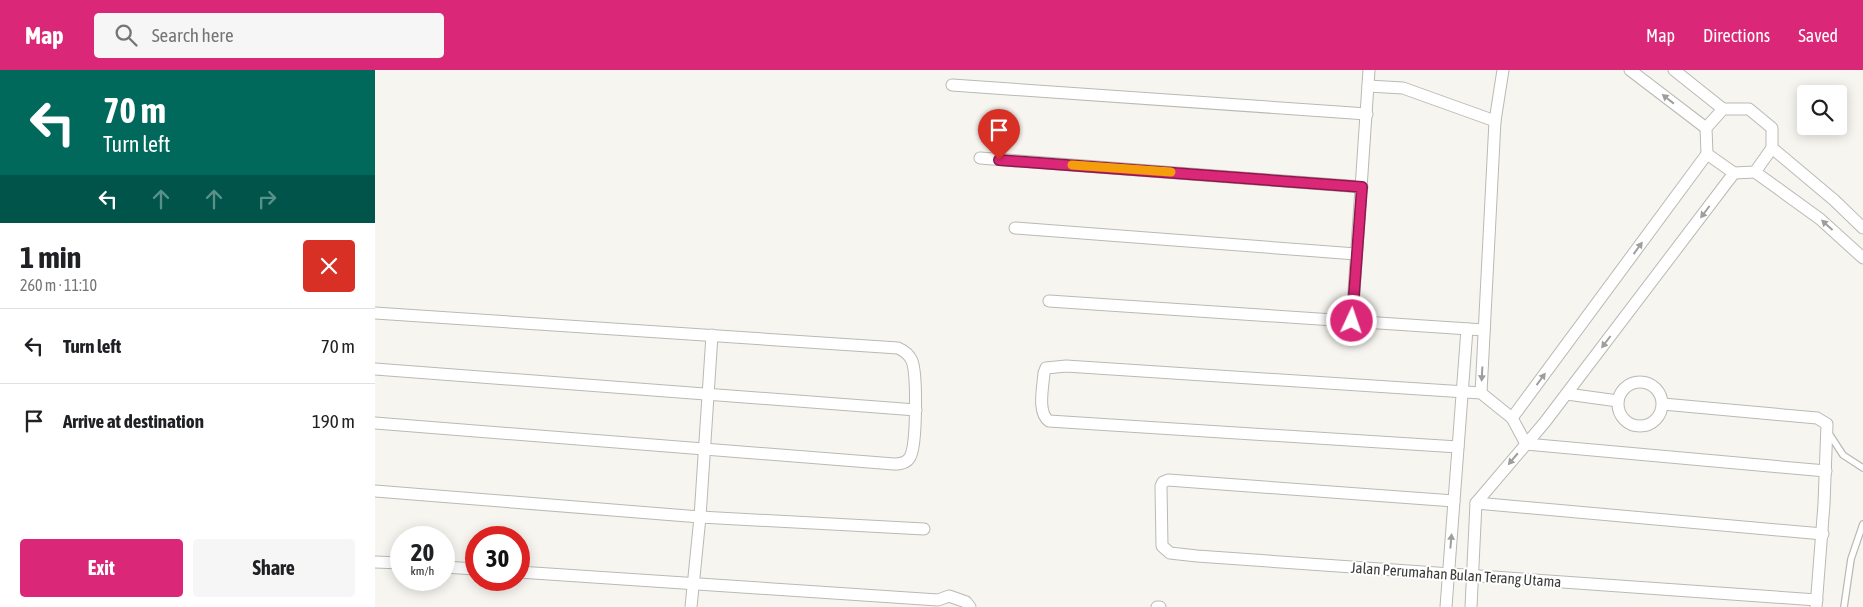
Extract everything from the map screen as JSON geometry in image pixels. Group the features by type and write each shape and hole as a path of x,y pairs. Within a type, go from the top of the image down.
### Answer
{"street":[{"path":"1352,321 1369,70"},
{"path":"1481,393 1495,121 1503,70"},
{"path":"1630,70 1706,128"},
{"path":"1673,70 1723,109 1749,109 1772,128 1772,148 1755,172"},
{"path":"952,85 1367,114"},
{"path":"1368,86 1403,88 1495,121"},
{"path":"1512,418 1707,154 1706,128 1723,109"},
{"path":"1772,148 1834,200 1863,228"},
{"path":"1707,154 1734,173 1755,172 1820,219 1863,258"},
{"path":"980,158 1362,187"},
{"path":"1471,607 1476,503 1567,394 1734,173"},
{"path":"1015,228 1356,254"},
{"path":"1049,301 1484,330"},
{"path":"375,313 898,348 908,354 913,365 916,410 912,454 910,458 900,464 375,423"},
{"path":"1446,607 1467,329"},
{"path":"691,607 701,517 712,335"},
{"path":"1457,446 1051,421 1046,418 1042,410 1043,374 1046,368 1066,366 1481,393 1512,418 1526,444"},
{"path":"375,369 709,392 916,410"},
{"path":"1637,381 1647,382 1655,387 1661,394 1663,404 1660,414 1654,422 1644,426 1634,425 1622,416 1618,401 1621,392 1628,385 1637,381"},
{"path":"1567,394 1618,401"},
{"path":"1663,404 1817,418 1825,422 1828,430"},
{"name":"Jalan Perumahan Bulan Terang Utama","path":"1454,501 1191,480 1169,480 1163,482 1161,486 1163,546 1170,552 1197,556 1474,575 1816,604 1823,534 1828,430"},
{"path":"1526,444 1826,471"},
{"path":"375,491 701,517 924,529"},
{"path":"1476,503 1823,534"},
{"path":"375,562 390,563"},
{"path":"530,573 938,600 949,596 965,602 970,607"}],"lane":[{"path":"1828,430 1831,440 1843,455 1863,468"},
{"path":"1844,607 1850,567 1863,524"}],"slow traffic":[{"path":"1072,165 1171,172"}],"route":[{"path":"999,160 1362,187 1352,321"}]}
